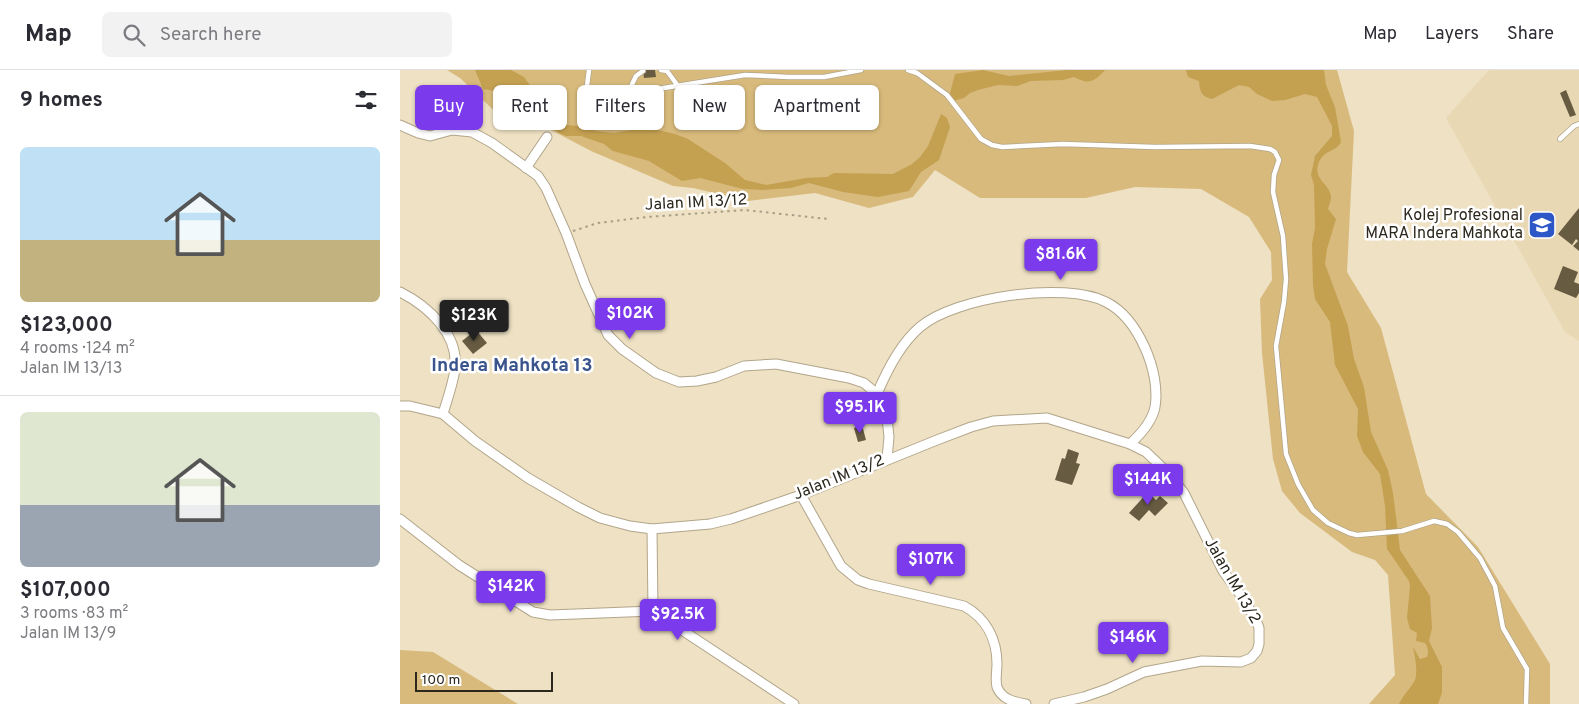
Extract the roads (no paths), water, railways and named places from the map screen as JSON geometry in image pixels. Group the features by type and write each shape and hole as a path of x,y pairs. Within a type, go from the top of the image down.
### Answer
{"street":[{"path":"400,125 418,134 430,136 452,130 472,132 480,135 538,176 546,188 566,233 585,284 608,335 622,349 656,374 679,382 697,382 744,366 776,364 849,378 864,383 877,394 887,418 889,437 887,458"},
{"path":"526,168 548,137"},
{"path":"400,292 424,306 448,335 455,357 455,369 442,414"},
{"path":"877,394 884,377 902,349 920,328 933,318 952,309 983,300 1040,293 1071,293 1105,302 1122,312 1132,324 1147,354 1156,387 1155,408 1143,432 1130,444"},
{"name":"Jalan IM 13/2","path":"400,406 410,406 442,414 475,441 528,478 600,518 630,526 652,529 710,524 739,516 801,495 887,458 993,421 1047,418 1130,444 1146,452 1168,473 1184,493 1223,571 1256,620 1259,628 1260,644 1257,652 1251,658 1241,662 1202,661 1144,672 1107,689 1054,704"},
{"path":"801,495 841,566 858,580 964,606 976,613 993,638 997,662 997,687 1006,698 1026,704"},
{"path":"400,519 459,565 533,612 550,615 653,611 794,704"},
{"path":"652,529 653,611"}],"lane":[{"path":"587,85 589,70"},
{"path":"661,70 667,71 677,85"},
{"path":"684,85 745,75 789,78 824,77 861,70"},
{"path":"908,70 917,72 947,95 982,139 1002,147 1063,144 1156,147 1241,146 1270,149 1275,152 1280,160 1274,175 1273,192 1283,236 1286,279 1276,346 1286,454 1298,484 1314,510 1328,523 1349,533 1382,534 1402,531 1434,521 1442,522 1458,532 1480,558 1495,586 1502,628 1527,669 1526,704"},
{"path":"632,85 636,76 643,72"},
{"path":"1560,139 1574,126 1579,124"}],"place":[{"name":"Kolej Profesional MARA Indera Mahkota","path":"1542,225"}],"district":[{"name":"Indera Mahkota 13","path":"512,366"}]}
